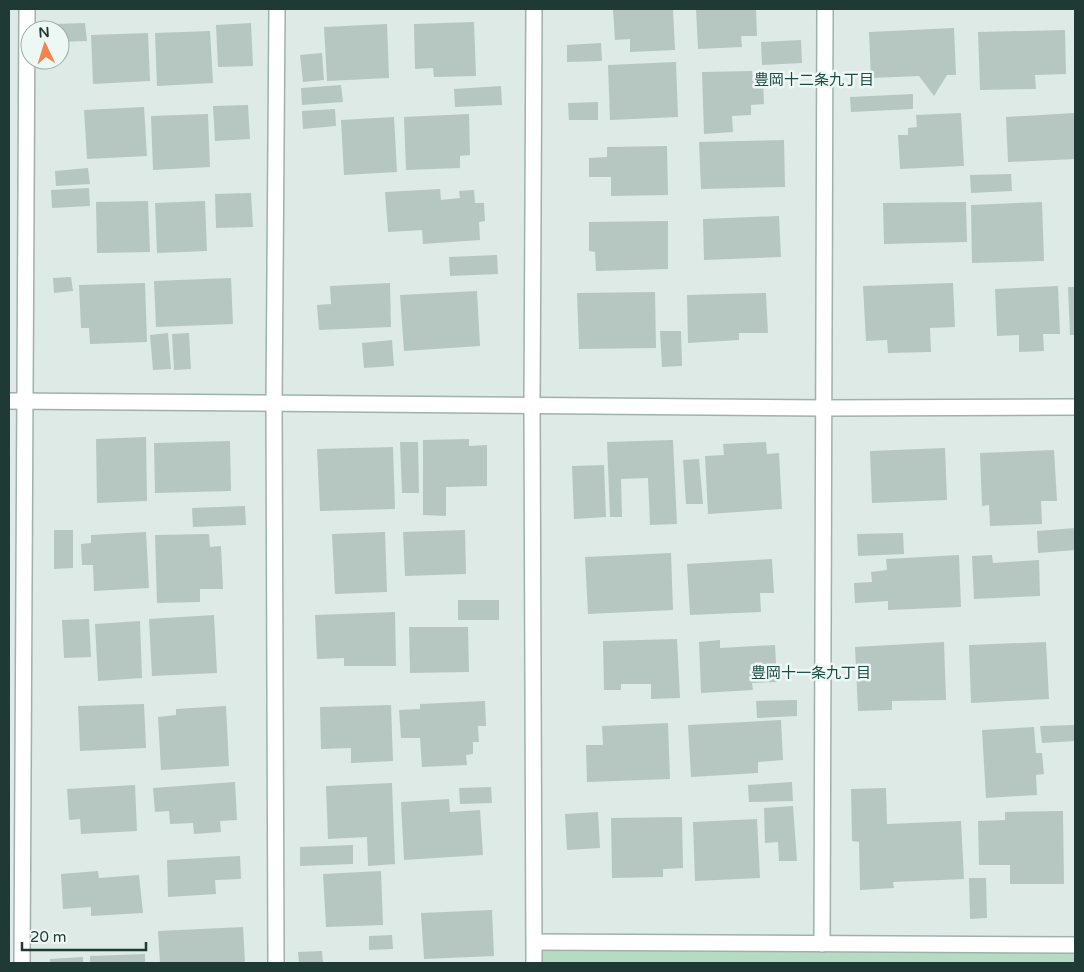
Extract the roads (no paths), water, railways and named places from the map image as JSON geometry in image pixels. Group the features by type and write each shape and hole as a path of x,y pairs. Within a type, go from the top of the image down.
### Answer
{"street":[{"path":"22,963 27,9"},
{"path":"276,963 274,405 277,9"},
{"path":"534,9 532,406 534,963"},
{"path":"822,944 826,9"},
{"path":"9,402 824,408 1075,407"},
{"path":"534,942 1075,945"}],"district":[{"name":"豊岡十二条九丁目","path":"814,80"},
{"name":"豊岡十一条九丁目","path":"811,673"}]}
